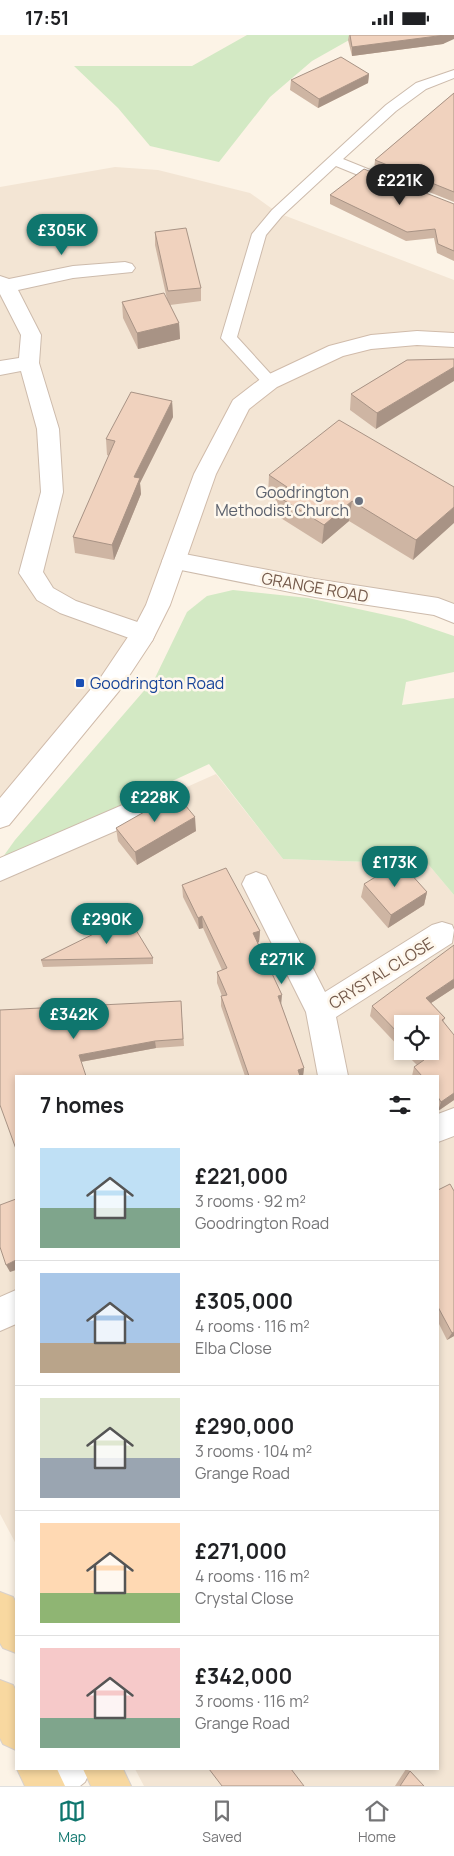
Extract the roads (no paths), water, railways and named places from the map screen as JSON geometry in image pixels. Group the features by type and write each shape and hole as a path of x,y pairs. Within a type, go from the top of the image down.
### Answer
{"main road":[{"path":"0,1610 15,1633"},
{"path":"0,1698 15,1729"},
{"path":"37,1770 47,1786"},
{"path":"103,1770 112,1786"}],"street":[{"path":"124,268 73,272 3,284 30,335 30,363 48,429 52,492 32,573 45,594 68,607 143,634"},
{"path":"0,817 110,684 143,634 158,605 205,474 241,405 270,382 336,351 371,342 417,338 454,340"},
{"path":"0,368 30,363"},
{"name":"GRANGE ROAD","path":"174,561 438,607 454,614"},
{"path":"0,870 164,798"},
{"name":"CRYSTAL CLOSE","path":"256,884 320,1011 333,1075"},
{"name":"CRYSTAL CLOSE","path":"320,1011 442,934"},
{"path":"439,1128 454,1122"},
{"path":"0,1315 15,1307"},
{"path":"47,1786 71,1770"}],"lane":[{"path":"270,382 229,338 258,233 391,108 421,86 454,74"},
{"path":"334,160 399,187"}],"place":[{"name":"Goodrington Methodist Church","path":"359,501"},
{"name":"Goodrington Road","path":"80,683"}]}
